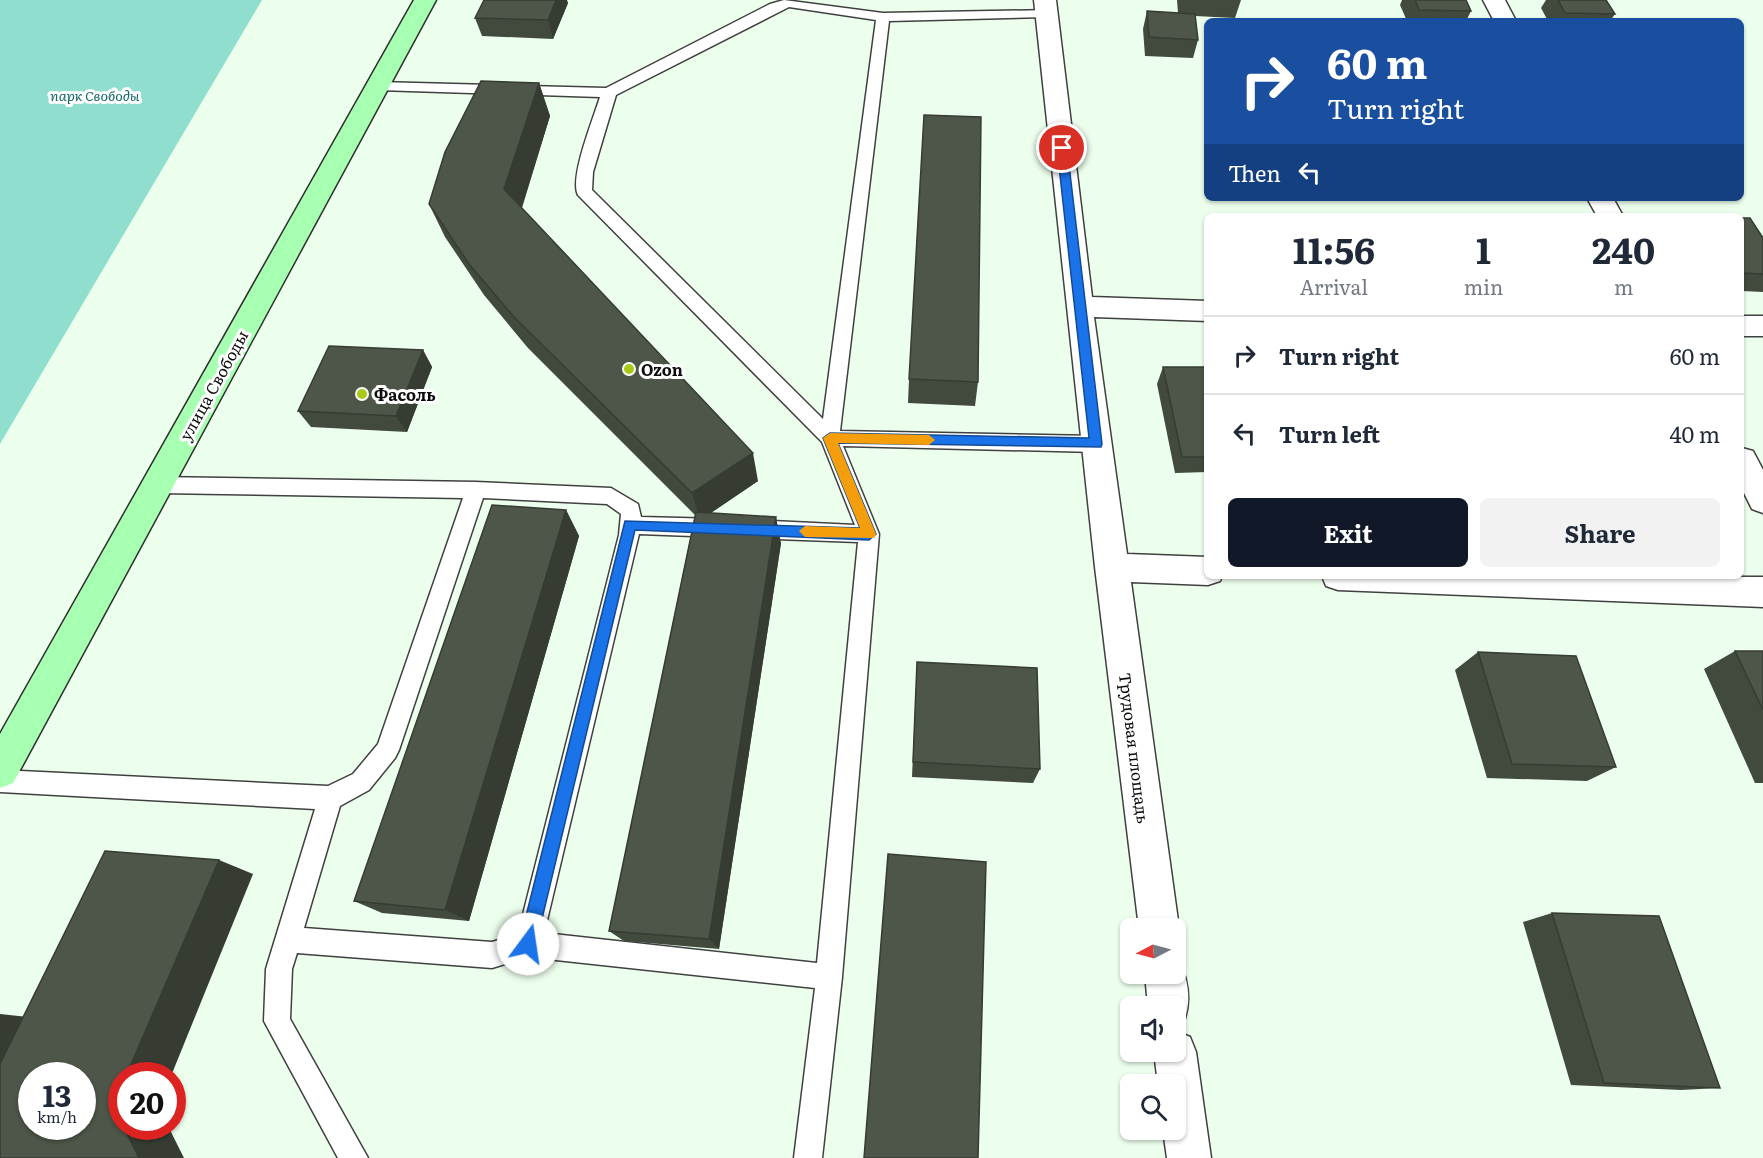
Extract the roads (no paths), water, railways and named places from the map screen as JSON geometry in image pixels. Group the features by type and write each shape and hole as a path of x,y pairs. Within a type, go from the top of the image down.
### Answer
{"main road":[{"name":"улица Свободы","path":"0,770 425,0"}],"street":[{"path":"1494,0 1503,18"},
{"name":"Трудовая площадь","path":"1046,7 1079,306 1158,918"},
{"path":"1079,306 1204,311"},
{"path":"1744,326 1763,326"},
{"path":"1744,464 1763,500"},
{"path":"1112,567 1204,571"},
{"path":"1418,579 1763,592"},
{"path":"1176,1062 1189,1158"}],"lane":[{"path":"914,0 914,16"},
{"path":"378,86 609,93 775,7 788,3 884,17 1046,7"},
{"path":"830,438 884,17"},
{"path":"609,93 585,172 584,191 830,438 869,534 829,976 808,1158"},
{"path":"830,438 1096,444"},
{"path":"158,485 476,490 611,496 631,510 630,525 528,944"},
{"path":"0,781 330,798 361,782 387,750 476,490"},
{"path":"630,525 869,534"},
{"path":"330,798 279,969 277,1021 354,1158"},
{"path":"288,940 492,955 528,944 829,976"}],"place":[{"name":"Ozon","path":"629,369"},
{"name":"Фасоль","path":"362,394"}],"park label":[{"name":"парк Свободы","path":"95,95"}]}
